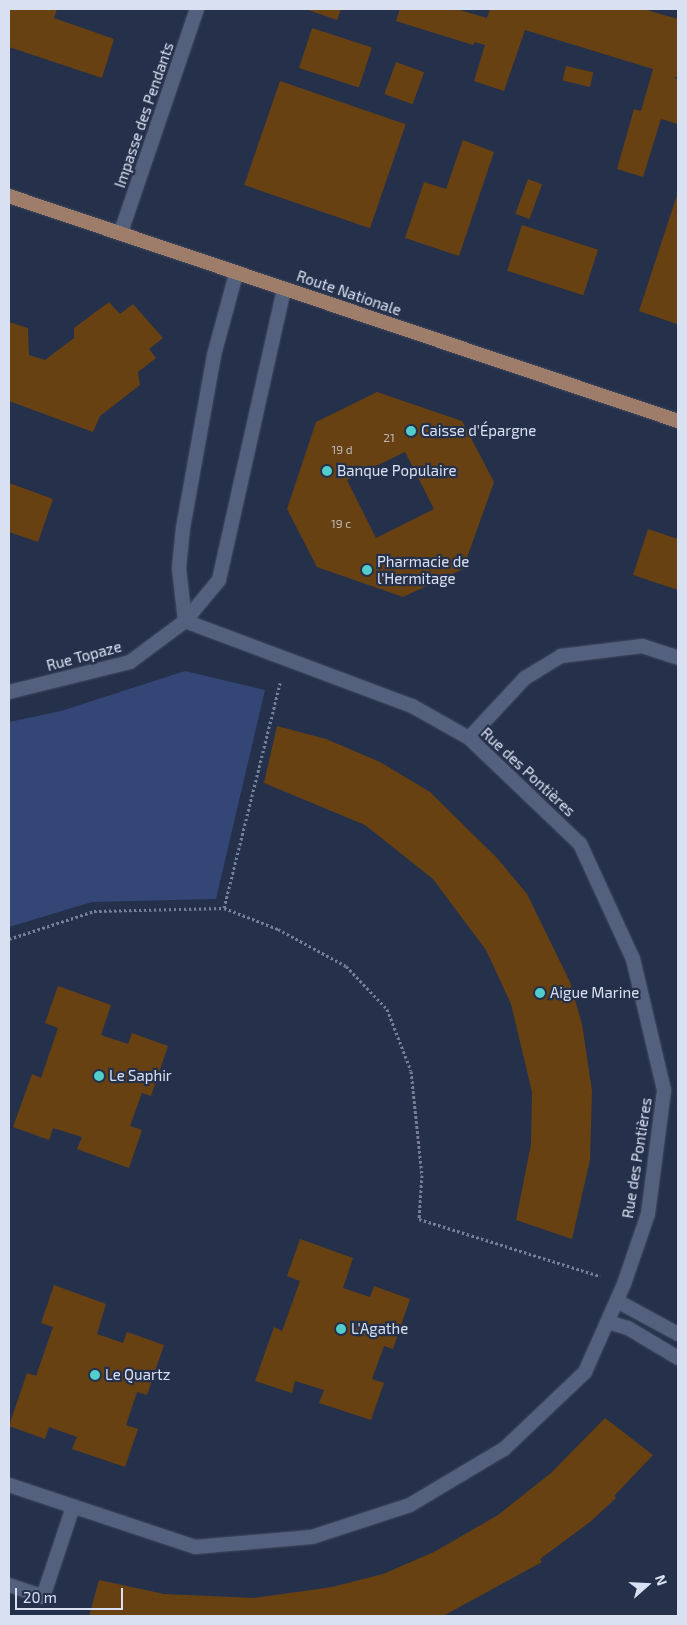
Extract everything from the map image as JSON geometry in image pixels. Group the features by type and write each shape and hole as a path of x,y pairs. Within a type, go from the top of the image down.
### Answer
{"main road":[{"name":"Route Nationale","path":"9,196 121,232 236,274 678,421"}],"street":[{"name":"Impasse des Pendants","path":"121,232 197,9"},
{"path":"185,621 179,568 183,528 214,355 236,274"},
{"name":"Rue Topaze","path":"9,692 130,662 185,621 220,580 284,289"},
{"name":"Rue des Pontières","path":"9,1485 194,1547 312,1537 410,1505 504,1449 585,1372 624,1284 648,1214 664,1090 633,959 580,844 469,738 412,706 185,621"},
{"path":"469,738 525,678 561,656 642,646 678,658"},
{"path":"617,1301 678,1334"},
{"path":"608,1322 628,1328 678,1358"},
{"path":"9,1585 43,1597 73,1507"}],"path":[{"path":"224,908 286,659"},
{"path":"9,939 94,911 224,908 278,929 346,966 387,1008 411,1071 422,1175 419,1219 624,1284"}],"shaded area":[{"path":"185,671 265,690 216,899 92,902 9,927 9,722 61,711"}],"building":[{"path":"9,9 57,9 54,18 114,39 102,78 9,47"},
{"path":"305,9 341,9 337,20"},
{"path":"400,9 456,9 487,18 490,9 643,9 678,19 678,76 674,78 678,79 678,124 661,119 643,177 617,169 634,109 641,111 653,69 525,30 504,91 474,81 485,45 475,42 473,45 396,21"},
{"path":"312,28 372,47 359,87 299,68"},
{"path":"396,62 424,72 413,104 384,94"},
{"path":"566,66 593,72 590,87 563,81"},
{"path":"280,81 406,124 370,228 244,185"},
{"path":"463,140 494,152 459,256 405,238 424,182 446,189"},
{"path":"528,179 542,184 529,219 515,214"},
{"path":"678,192 678,321 677,324 639,311"},
{"path":"522,225 598,250 583,295 507,271"},
{"path":"109,302 120,314 133,304 163,338 149,349 156,358 138,372 140,385 100,416 93,432 9,401 9,322 28,328 29,355 45,360 74,338 74,328"},
{"path":"377,392 462,421 494,482 463,569 403,597 317,567 287,509 316,422","holes":["405,452 434,509 376,538 347,480"]},
{"path":"9,483 53,499 38,542 9,532"},
{"path":"648,529 678,539 678,590 633,575"},
{"name":"Aigue Marine","path":"277,726 326,739 380,762 430,792 497,858 527,894 570,982 582,1024 592,1091 590,1160 572,1239 516,1220 531,1144 532,1092 511,1004 486,950 433,879 365,825 264,783"},
{"name":"Le Saphir","path":"58,986 111,1005 101,1035 128,1044 132,1033 168,1046 151,1096 142,1093 130,1126 142,1130 129,1168 77,1149 82,1137 53,1128 49,1140 13,1127 32,1074 41,1078 58,1028 45,1023"},
{"name":"L'Agathe","path":"300,1239 353,1258 343,1288 370,1297 374,1286 410,1299 393,1349 384,1346 372,1379 384,1383 371,1420 319,1403 324,1390 295,1381 292,1393 255,1381 274,1327 282,1331 300,1281 287,1276"},
{"name":"Le Quartz","path":"54,1285 106,1304 97,1334 123,1343 127,1332 164,1345 147,1395 137,1392 126,1425 138,1429 125,1467 72,1449 77,1437 49,1427 45,1439 9,1426 27,1373 36,1376 53,1327 41,1323"},
{"path":"605,1418 653,1455 614,1496 616,1498 590,1522 540,1559 542,1562 443,1616 89,1616 99,1580 164,1594 254,1598 332,1587 383,1574 434,1552 498,1515 551,1473"}],"place":[{"name":"Caisse d'Épargne","path":"411,431"},
{"name":"Banque Populaire","path":"327,471"},
{"name":"Pharmacie de l'Hermitage","path":"367,570"},
{"name":"Aigue Marine","path":"540,993"},
{"name":"Le Saphir","path":"99,1076"},
{"name":"L'Agathe","path":"341,1329"},
{"name":"Le Quartz","path":"95,1375"}]}
